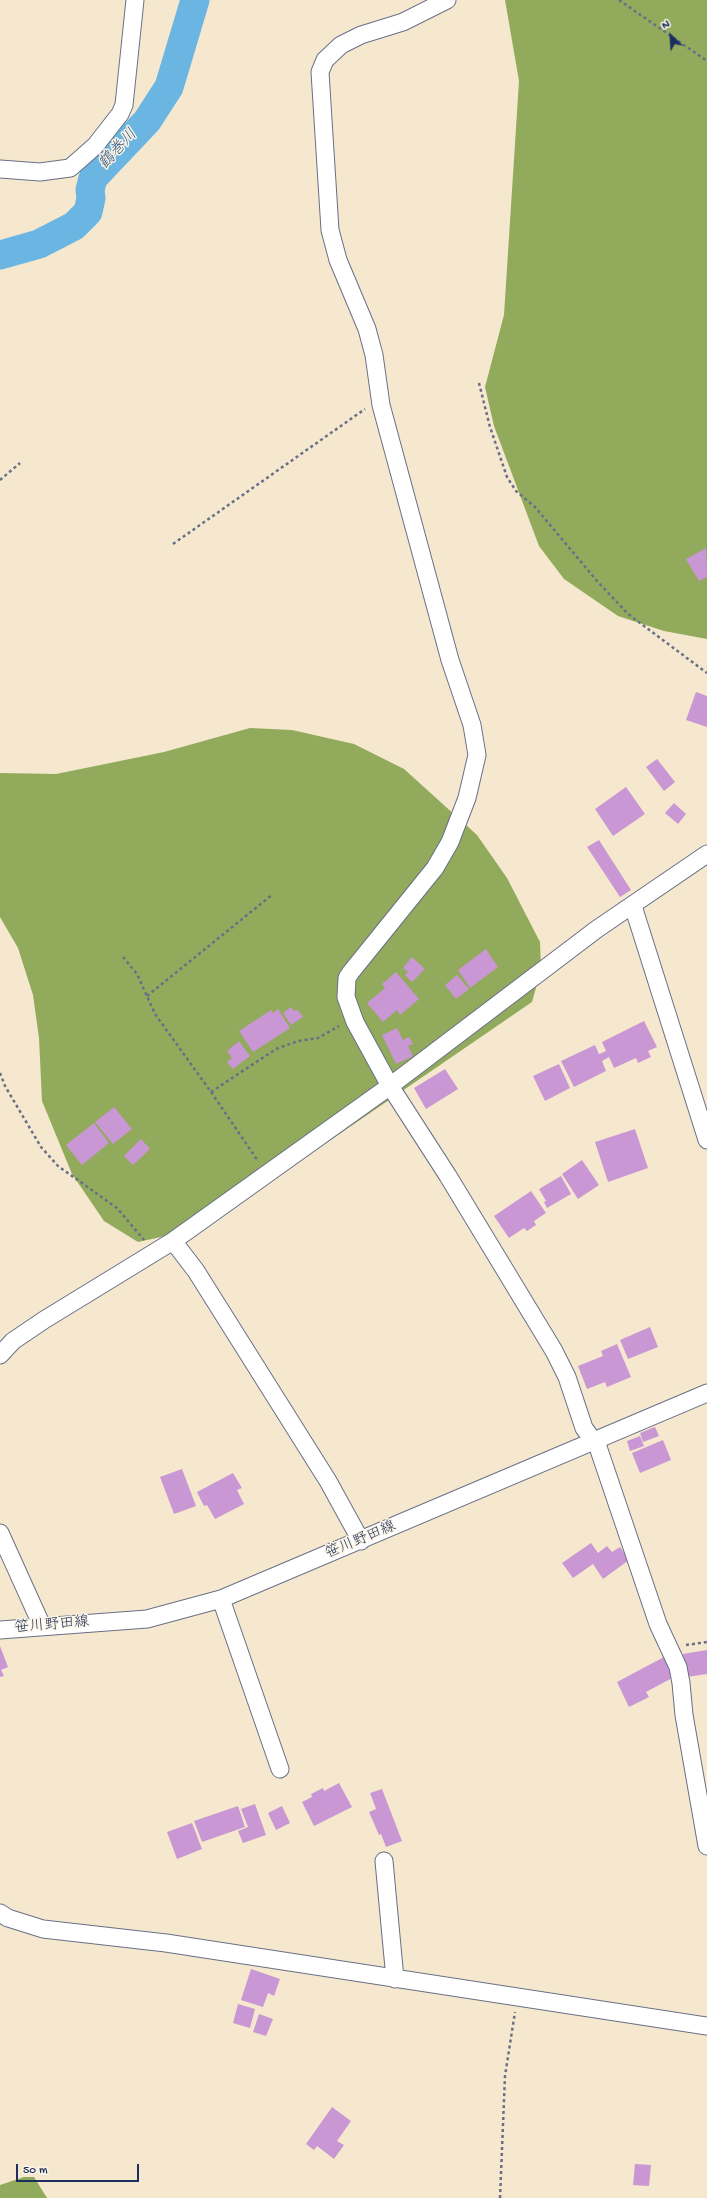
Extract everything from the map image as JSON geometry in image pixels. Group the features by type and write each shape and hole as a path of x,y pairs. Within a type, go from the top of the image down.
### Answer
{"street":[{"path":"0,169 40,172 70,168 95,146 120,114 124,105 135,0"},
{"path":"447,0 403,22 361,35 341,44 325,60 320,72 330,230 338,260 367,329 374,355 381,405 450,660 474,732 477,755 467,798 450,842 435,868 347,978 346,997 354,1019 390,1086 448,1176 554,1351 567,1377 584,1428 598,1448 658,1624 678,1667 684,1715 706,1838"},
{"path":"0,1355 12,1341 34,1326 173,1241 390,1086 572,948 707,854"},
{"path":"633,906 707,1140"},
{"path":"173,1241 196,1271 328,1481 361,1541"},
{"name":"笹川野田線","path":"0,1630 147,1619 221,1599 361,1541 707,1393"},
{"path":"0,1533 42,1626"},
{"path":"221,1599 280,1769"},
{"path":"384,1862 395,1979"},
{"path":"0,1913 8,1918 43,1928 166,1943 707,2026"}],"path":[{"path":"618,0 707,61"},
{"path":"479,383 490,427 506,477 516,491 535,507 597,581 628,614 707,673"},
{"path":"173,544 354,416 368,408 381,405"},
{"path":"0,480 20,463"},
{"path":"147,996 273,894"},
{"path":"123,957 137,974 155,1014 267,1174"},
{"path":"211,1092 276,1050 298,1041 318,1038 354,1019"},
{"path":"0,1074 41,1147 58,1166 117,1208 129,1220 153,1253"},
{"path":"669,1648 707,1642"},
{"path":"500,2198 505,2076 518,1996"}],"green space":[{"path":"505,0 707,0 707,639 664,631 618,616 564,579 539,546 494,426 485,387 504,315 519,81"},
{"path":"250,728 292,730 354,744 404,769 477,835 507,878 540,942 541,970 532,1002 249,1196 184,1232 138,1242 104,1221 72,1174 42,1101 39,1038 33,995 18,948 0,917 0,773 56,774 164,752"},
{"path":"24,2177 34,2177 47,2198 0,2198 0,2185"}],"building":[{"path":"706,548 707,577 699,581 686,559"},
{"path":"696,692 707,696 707,727 686,720"},
{"path":"657,759 675,782 664,791 646,767"},
{"path":"626,787 645,814 613,836 595,809"},
{"path":"674,803 686,814 678,824 665,813"},
{"path":"599,840 631,890 620,897 587,847"},
{"path":"486,949 498,967 470,988 458,970"},
{"path":"412,957 425,969 412,982 405,975 408,972 403,968"},
{"path":"396,972 419,999 400,1015 397,1010 383,1022 367,1003 385,988 382,984"},
{"path":"457,975 469,989 456,999 445,985"},
{"path":"291,1007 294,1011 298,1010 303,1017 291,1025 283,1013"},
{"path":"278,1009 290,1028 253,1052 239,1031 271,1010 273,1013"},
{"path":"644,1021 657,1047 648,1051 651,1057 638,1063 636,1058 614,1068 609,1057 602,1061 606,1071 574,1087 561,1061 595,1045 599,1054 606,1051 602,1042"},
{"path":"397,1028 403,1040 409,1037 413,1044 408,1046 413,1056 396,1064 382,1035"},
{"path":"239,1041 250,1056 233,1069 227,1062 232,1058 227,1051"},
{"path":"559,1064 570,1088 545,1101 533,1076"},
{"path":"445,1069 458,1089 426,1109 414,1088"},
{"path":"114,1107 132,1129 113,1144 95,1122"},
{"path":"94,1123 109,1143 82,1165 66,1145"},
{"path":"635,1129 648,1168 608,1182 595,1142"},
{"path":"141,1139 150,1149 133,1165 124,1156"},
{"path":"582,1160 599,1185 578,1199 562,1174"},
{"path":"561,1176 571,1194 547,1208 544,1202 546,1201 539,1189"},
{"path":"531,1191 546,1213 534,1221 536,1225 527,1231 524,1228 509,1238 494,1216"},
{"path":"650,1327 658,1347 628,1359 620,1340"},
{"path":"617,1344 631,1377 607,1387 605,1382 587,1389 578,1366 603,1356 601,1351"},
{"path":"655,1427 659,1436 643,1442 640,1433"},
{"path":"640,1436 644,1446 630,1451 627,1441"},
{"path":"663,1440 671,1460 640,1473 632,1453"},
{"path":"182,1469 196,1506 174,1514 160,1477"},
{"path":"233,1473 242,1488 237,1490 244,1504 215,1519 207,1505 204,1506 197,1492"},
{"path":"591,1543 598,1553 607,1546 612,1552 620,1547 629,1560 603,1579 593,1564 573,1578 562,1563"},
{"path":"0,1646 8,1667 1,1670 4,1676 0,1677"},
{"path":"707,1650 707,1674 687,1677 683,1654"},
{"path":"664,1657 674,1677 646,1692 649,1697 629,1707 617,1682"},
{"path":"339,1783 352,1807 314,1826 302,1802 312,1797 311,1794 323,1788 324,1791"},
{"path":"382,1789 402,1841 386,1847 369,1812 376,1809 370,1793"},
{"path":"255,1804 266,1835 243,1843 238,1831 248,1827 241,1809"},
{"path":"238,1806 245,1827 202,1842 194,1821"},
{"path":"282,1806 290,1823 276,1830 268,1813"},
{"path":"192,1823 202,1849 177,1859 167,1832"},
{"path":"251,1969 280,1979 274,1996 268,1993 263,2007 241,2000"},
{"path":"238,2004 255,2009 250,2028 233,2023"},
{"path":"259,2014 273,2019 266,2036 253,2032"},
{"path":"332,2107 351,2121 337,2141 344,2145 334,2159 317,2146 314,2150 306,2144"},
{"path":"635,2164 651,2165 649,2186 633,2185"}],"waterway":[{"name":"鶴巻川","path":"0,255 39,244 74,226 88,212 91,198 90,190 93,178 147,121 169,87 195,0"}]}
